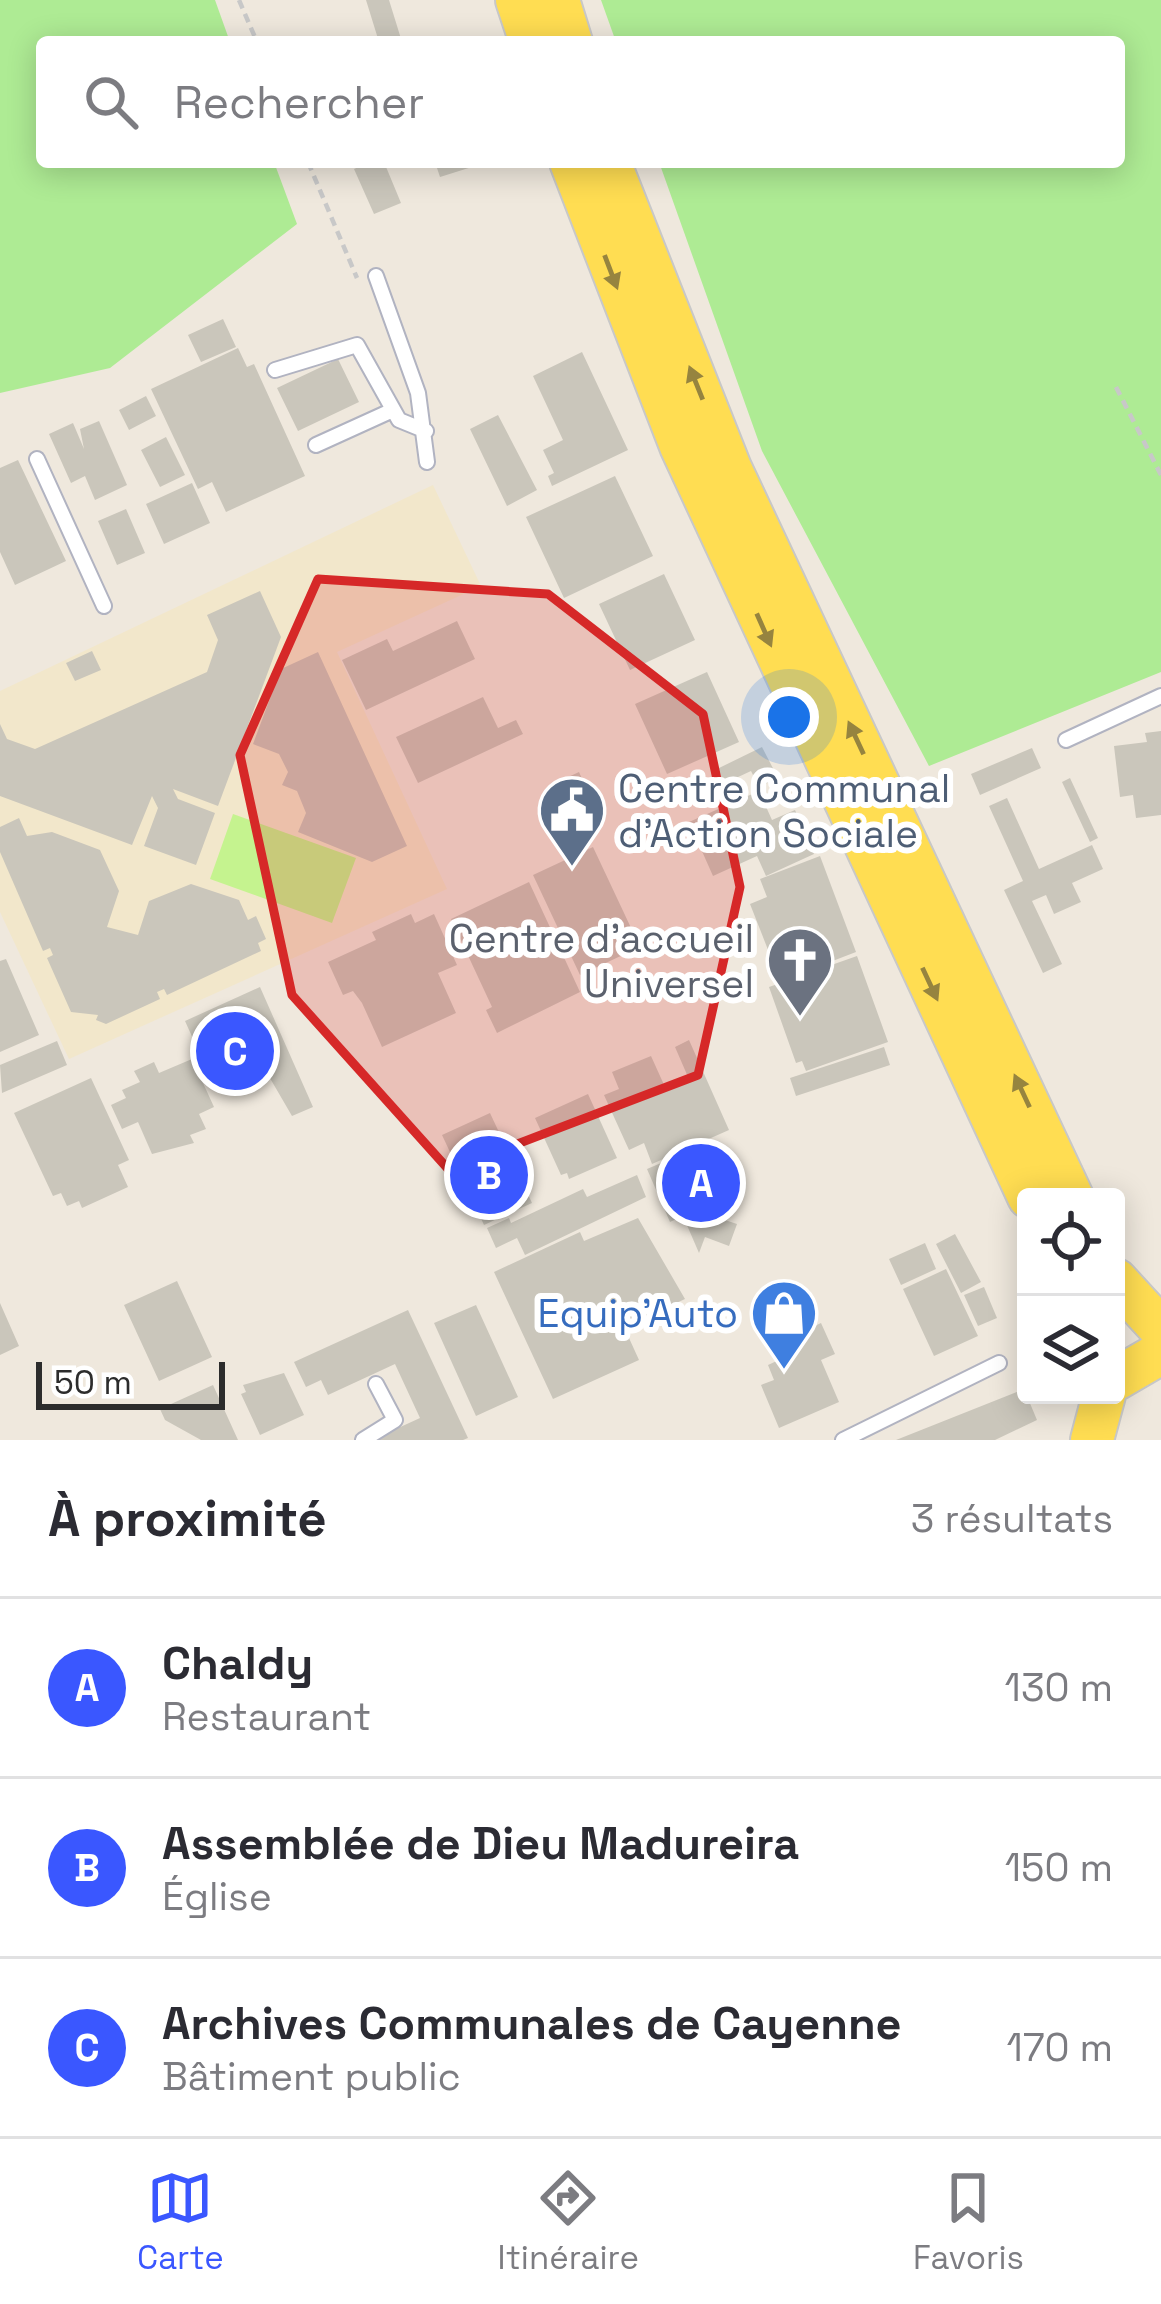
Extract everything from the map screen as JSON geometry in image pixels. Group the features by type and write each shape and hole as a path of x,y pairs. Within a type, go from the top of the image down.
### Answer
{"main road":[{"path":"517,0 529,36"},
{"path":"558,0 569,36"},
{"path":"573,168 681,446 1025,1188"},
{"path":"611,168 730,468 1068,1188"},
{"path":"1125,1290 1161,1329"},
{"path":"1125,1383 1161,1353"}],"lane":[{"path":"376,276 426,431 427,462"},
{"path":"275,370 350,342 357,345 400,420 426,431"},
{"path":"316,445 392,410"},
{"path":"37,459 104,606"},
{"path":"1066,740 1161,696"},
{"path":"843,1440 999,1363"},
{"path":"363,1440 395,1420 376,1384"}],"path":[{"path":"239,0 254,36"},
{"path":"1116,387 1161,475"}],"highlighted area":[{"path":"318,579 548,594 703,714 740,887 698,1075 449,1170 292,995 240,755"}],"shaded area":[{"path":"433,485 481,586 337,652 447,889 69,1059 0,912 0,691"}],"green space":[{"path":"0,0 215,0 228,36 36,36 36,168 276,168 297,224 110,368 0,393"},
{"path":"601,0 1161,0 1161,672 929,766 762,451 661,168 1125,168 1125,36 614,36"},
{"path":"233,814 356,858 332,923 210,879"}],"building":[{"path":"366,0 389,0 400,36 377,36"},
{"path":"386,168 401,203 374,214 354,169"},
{"path":"437,168 469,168 440,177"},
{"path":"223,319 236,347 201,362 188,335"},
{"path":"238,348 247,367 254,364 305,476 226,512 212,482 198,489 151,389"},
{"path":"582,352 628,450 552,486 548,476 554,473 543,450 563,440 533,376"},
{"path":"338,359 359,402 298,431 277,388"},
{"path":"146,396 156,416 129,430 119,410"},
{"path":"498,415 537,490 507,506 470,429"},
{"path":"99,421 127,485 95,500 85,476 71,483 49,434 73,423 84,449 80,429"},
{"path":"166,437 185,475 160,487 141,450"},
{"path":"18,460 66,561 15,585 0,552 0,468"},
{"path":"615,476 653,556 564,598 526,517"},
{"path":"192,483 210,523 164,544 146,504"},
{"path":"126,509 145,553 117,565 98,521"},
{"path":"664,574 695,640 630,670 599,604"},
{"path":"260,591 281,637 218,806 173,789 178,799 215,813 196,865 144,846 158,808 152,796 132,845 0,796 0,724 7,739 35,749 207,672 218,640 207,615"},
{"path":"457,621 475,659 366,710 342,660 387,639 393,651"},
{"path":"92,651 101,670 75,681 66,663"},
{"path":"318,652 407,846 372,862 298,832 306,813 297,791 282,785 288,772 279,754 253,744 281,669"},
{"path":"707,672 739,742 667,774 635,704"},
{"path":"483,697 498,728 516,720 523,734 418,783 396,737"},
{"path":"1161,731 1161,815 1136,818 1133,795 1120,797 1114,746 1147,742 1145,733"},
{"path":"762,747 778,778 759,787 751,771 723,784 717,769"},
{"path":"1032,748 1041,768 980,795 971,774"},
{"path":"579,772 601,820 585,828 566,778"},
{"path":"1070,778 1098,838 1090,842 1062,782"},
{"path":"759,791 772,820 795,810 814,854 766,876 757,856 713,876 689,822"},
{"path":"1007,798 1039,869 1092,845 1103,869 1072,883 1081,902 1054,914 1046,895 1032,901 1062,964 1043,973 1004,890 1023,881 989,806"},
{"path":"19,818 27,836 52,832 100,850 119,891 107,927 138,935 149,901 191,884 239,900 248,920 256,916 266,939 258,943 261,951 167,995 164,989 157,992 160,999 106,1024 96,1020 98,1015 71,1012 47,958 53,955 50,948 43,951 0,852 0,827"},
{"path":"593,847 640,947 580,975 533,875"},
{"path":"820,856 856,952 817,967 811,951 774,965 750,904 767,897 760,879"},
{"path":"529,882 580,992 497,1033 486,1010 492,1007 451,919"},
{"path":"411,914 415,923 434,914 457,965 438,973 456,1013 382,1047 362,1003 353,991 343,995 328,962 376,940 372,932"},
{"path":"857,956 888,1042 806,1071 802,1061 796,1063 769,987"},
{"path":"6,959 39,1035 0,1052 0,961"},
{"path":"260,987 313,1107 292,1116 260,1061 213,1083 185,1021"},
{"path":"689,1040 729,1130 652,1164 644,1143 629,1150 604,1095 619,1089 612,1072 651,1056 665,1087 688,1077 675,1047"},
{"path":"57,1041 67,1065 2,1093 0,1065"},
{"path":"884,1047 890,1065 796,1096 790,1078"},
{"path":"192,1059 214,1107 199,1114 206,1129 190,1135 194,1143 152,1154 138,1122 122,1129 111,1105 126,1098 122,1090 140,1082 134,1071 154,1062 159,1073"},
{"path":"91,1078 129,1160 118,1165 128,1187 82,1208 79,1201 67,1206 61,1193 53,1196 14,1113"},
{"path":"588,1094 617,1158 569,1179 567,1173 561,1175 535,1118"},
{"path":"490,1113 532,1203 484,1225 442,1135"},
{"path":"701,1146 718,1183 716,1217 737,1224 729,1246 705,1237 699,1253 683,1216 670,1222 647,1169"},
{"path":"637,1175 646,1197 525,1255 517,1238 496,1248 487,1228 509,1218 511,1223 583,1189 587,1197"},
{"path":"638,1218 685,1299 624,1327 639,1360 553,1399 494,1272 580,1232 584,1241"},
{"path":"955,1234 981,1282 961,1293 936,1244"},
{"path":"925,1243 936,1269 901,1285 889,1259"},
{"path":"946,1269 978,1336 934,1356 903,1289"},
{"path":"177,1281 212,1357 159,1381 124,1305"},
{"path":"984,1287 997,1318 978,1326 964,1295"},
{"path":"0,1303 19,1346 0,1355"},
{"path":"476,1305 518,1397 476,1416 434,1323"},
{"path":"408,1310 468,1438 372,1440 420,1418 395,1364 328,1395 321,1380 306,1387 294,1362"},
{"path":"797,1322 802,1332 821,1323 835,1354 821,1360 839,1402 779,1428 761,1385 774,1380 768,1365 781,1359 774,1333"},
{"path":"284,1373 304,1415 260,1435 241,1394 246,1392 243,1385"},
{"path":"213,1385 238,1440 201,1440 165,1420 160,1409"},
{"path":"1017,1392 1017,1404 1030,1404 1037,1420 995,1440 896,1440"}],"place":[{"name":"Centre Communal d'Action Sociale","path":"572,869"},
{"name":"Centre d'accueil Universel","path":"800,1019"},
{"name":"Archives Communales de Cayenne","path":"235,1051"},
{"name":"Assemblée de Dieu Madureira","path":"489,1175"},
{"name":"Chaldy","path":"701,1183"},
{"name":"Equip'Auto","path":"784,1372"}]}
